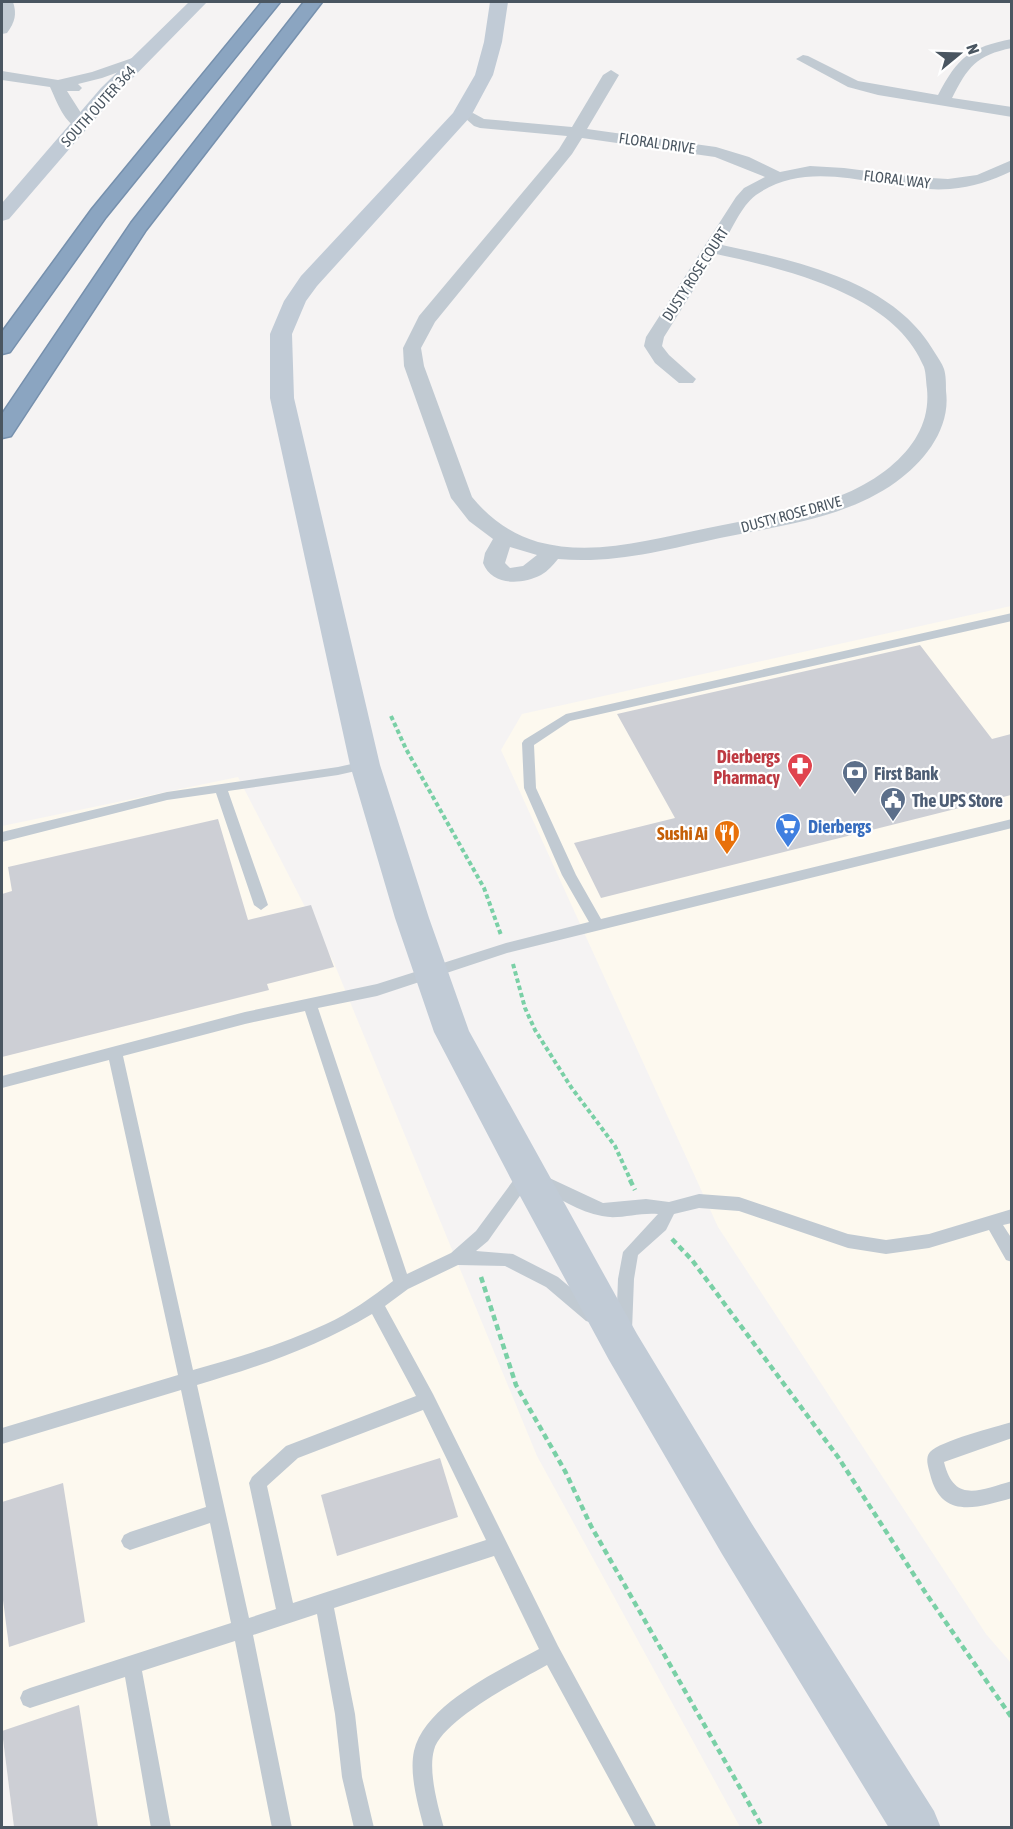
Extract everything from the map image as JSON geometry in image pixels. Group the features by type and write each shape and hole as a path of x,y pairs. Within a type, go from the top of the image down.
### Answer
{"highway":[{"path":"2,347 99,213 271,2"},
{"path":"2,431 138,227 313,2"}],"main road":[{"name":"SOUTH OUTER 364","path":"2,215 108,92 198,2"},
{"path":"499,2 493,42 484,75 467,117 309,280 295,301 281,334 282,398 365,765 452,1032 527,1174 623,1347 737,1539 917,1827"}],"street":[{"path":"2,30 9,14 6,2"},
{"path":"2,3 12,2"},
{"path":"943,101 968,57 993,46 1011,43"},
{"path":"2,84 34,88 55,85 97,75 141,59"},
{"path":"803,59 854,84 1011,112"},
{"name":"DUSTY ROSE DRIVE","path":"611,75 579,132 426,320 412,348 414,366 462,498 470,512 482,523 505,537 553,552 597,555 625,552 822,509 879,484 907,462 928,436 938,404 933,369 917,340 892,315 859,294 821,275 759,257 712,248"},
{"path":"2,76 108,92"},
{"path":"55,85 80,124"},
{"name":"FLORAL DRIVE","path":"467,117 480,123 579,132 732,155 779,178"},
{"name":"FLORAL WAY","path":"779,178 809,172 832,172 918,183 946,184 983,179 1000,173 1011,165"},
{"name":"DUSTY ROSE COURT","path":"686,379 662,359 653,346 655,337 749,193 779,178"},
{"path":"505,537 495,555 494,563 497,571 504,574 513,576 531,571 553,552"}],"lane":[{"path":"597,925 569,874 530,788 528,743 566,718 1011,617"},
{"path":"2,837 167,796 365,765"},
{"path":"220,789 261,905"},
{"path":"2,1082 245,1018 377,990 479,955 1011,823"},
{"path":"310,1004 402,1284"},
{"path":"115,1052 217,1512 282,1827"},
{"path":"2,1436 264,1357 333,1329 375,1304 402,1284 457,1258 482,1236 527,1174 577,1200 603,1210 646,1206 669,1209 699,1201 739,1204 848,1241 886,1247 929,1241 1011,1216"},
{"path":"623,1347 626,1279 631,1252 660,1225 669,1209"},
{"path":"993,1222 1011,1255"},
{"path":"457,1258 507,1259 552,1282 623,1347"},
{"path":"375,1304 427,1400 551,1653 647,1827"},
{"path":"286,1614 258,1483 292,1452 427,1400"},
{"path":"1011,1430 942,1453 935,1459 937,1470 948,1492 958,1500 972,1501 1011,1489"},
{"path":"130,1541 217,1512"},
{"path":"30,1698 497,1546"},
{"path":"324,1602 345,1714 352,1777 364,1827"},
{"path":"434,1827 428,1807 424,1748 442,1720 491,1686 551,1653"},
{"path":"132,1665 161,1827"}],"path":[{"path":"457,1258 480,1274 516,1385 565,1470 591,1526 763,1827"}],"shaded area":[{"path":"1011,606 1011,1663 986,1634 718,1227 501,750 522,714"},
{"path":"238,777 334,963 537,1456 740,1827 14,1827 2,1731 2,826"}],"building":[{"path":"920,645 992,739 1011,734 1011,795 601,898 574,843 675,818 617,714"},
{"path":"218,819 248,920 311,905 334,967 267,984 269,990 2,1057 2,894 12,891 8,867"},
{"path":"440,1458 458,1517 337,1556 321,1495"},
{"path":"63,1483 85,1622 9,1647 2,1592 2,1502"},
{"path":"79,1705 98,1827 14,1827 2,1731"}],"place":[{"name":"Dierbergs Pharmacy","path":"800,789"},
{"name":"First Bank","path":"855,796"},
{"name":"The UPS Store","path":"893,823"},
{"name":"Dierbergs","path":"788,849"},
{"name":"Sushi Ai","path":"727,856"}]}
